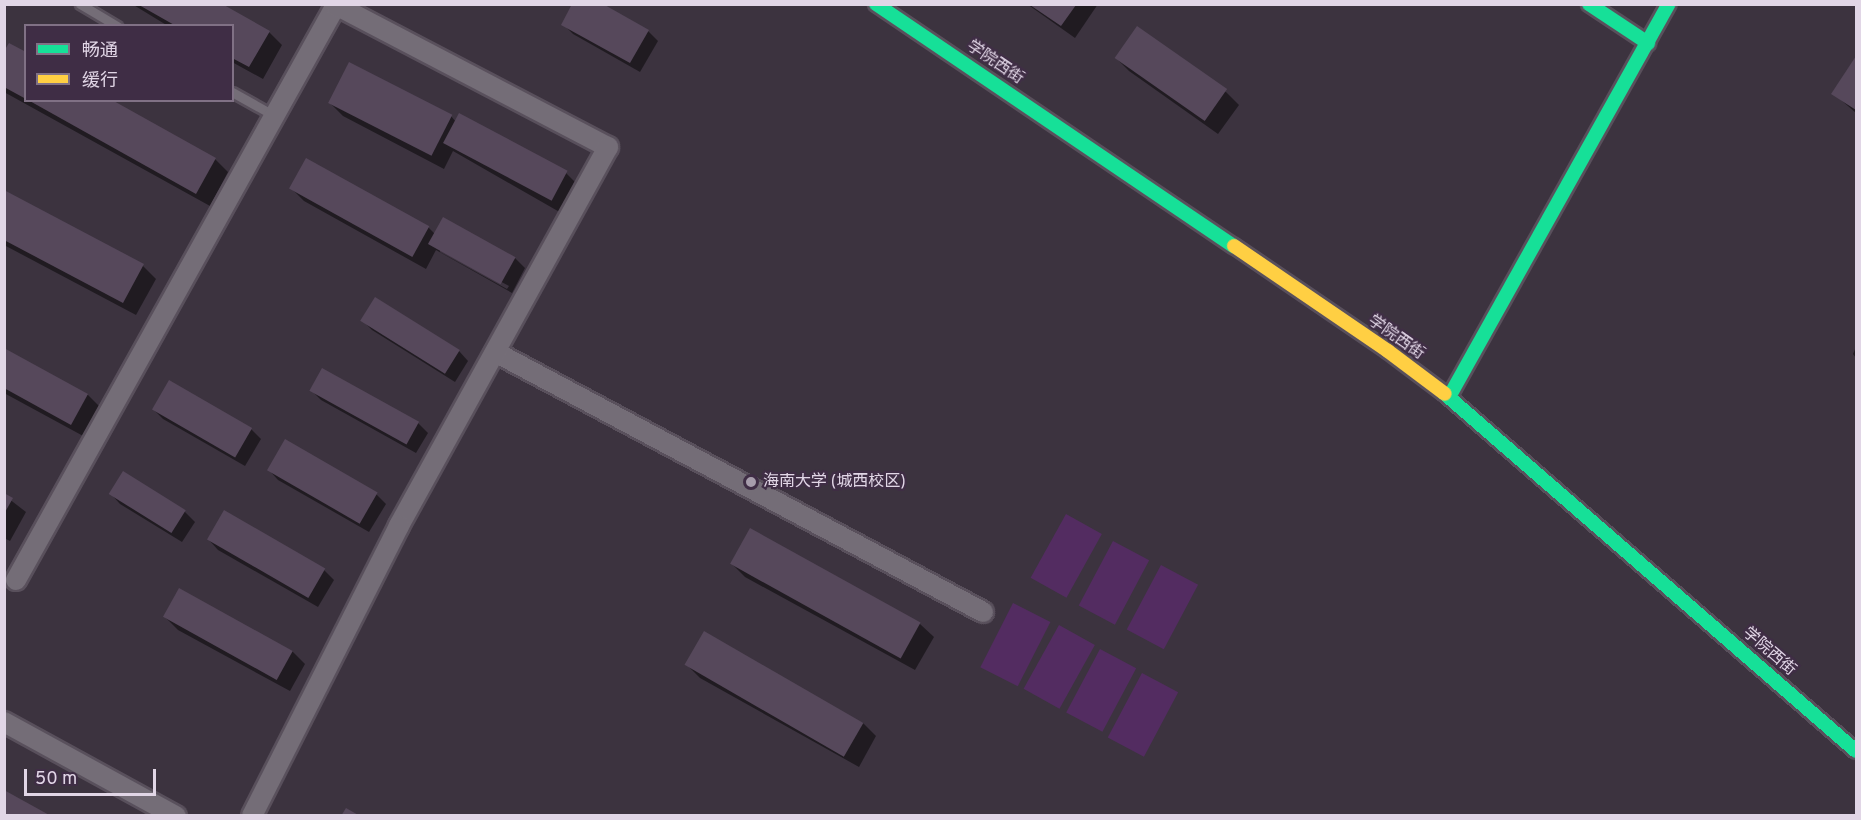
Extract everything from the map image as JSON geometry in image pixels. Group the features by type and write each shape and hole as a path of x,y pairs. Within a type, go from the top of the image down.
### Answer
{"main road":[{"name":"学院西街","path":"876,4 1166,200 1449,397 1857,751"},
{"path":"1589,4 1648,43"},
{"path":"1449,397 1670,4"}],"street":[{"path":"16,579 336,5 608,147 399,526 252,816"},
{"path":"495,352 983,612"},
{"path":"4,722 176,816"}],"lane":[{"path":"80,4 114,24"},
{"path":"234,93 275,116"}],"shaded area":[{"path":"1066,514 1102,534 1066,598 1031,578"},
{"path":"1113,541 1149,560 1115,625 1079,605"},
{"path":"1161,565 1198,585 1164,649 1127,629"},
{"path":"1013,603 1050,622 1018,686 980,667"},
{"path":"1059,625 1095,645 1059,709 1024,689"},
{"path":"1100,649 1136,668 1102,732 1066,713"},
{"path":"1142,673 1178,692 1144,757 1108,737"}],"building":[{"path":"572,4 603,4 649,30 630,63 561,25"},
{"path":"139,5 224,5 270,31 249,67 234,59 234,24 172,24"},
{"path":"1030,5 1076,5 1061,26"},
{"path":"1137,26 1227,89 1205,121 1115,58"},
{"path":"9,43 24,51 24,98 4,87 4,51"},
{"path":"1856,56 1856,110 1831,94"},
{"path":"349,62 452,115 431,156 328,103"},
{"path":"32,102 116,102 216,158 196,194"},
{"path":"459,113 568,171 552,201 443,143"},
{"path":"306,158 429,226 412,257 289,189"},
{"path":"4,190 144,264 123,303 4,240"},
{"path":"443,217 516,257 501,284 428,244"},
{"path":"375,297 460,350 445,374 360,321"},
{"path":"4,348 88,394 71,425 4,388"},
{"path":"322,368 419,422 406,445 309,391"},
{"path":"169,380 252,428 235,457 152,409"},
{"path":"285,439 378,492 360,524 267,470"},
{"path":"123,471 186,510 171,533 109,494"},
{"path":"4,493 13,498 4,514"},
{"path":"224,510 325,568 308,598 207,539"},
{"path":"750,528 921,623 901,658 730,564"},
{"path":"179,588 293,651 277,680 163,617"},
{"path":"704,631 863,723 844,757 684,665"},
{"path":"4,790 51,816 4,816"},
{"path":"346,808 360,816 341,816"}],"traffic: fast":[{"path":"876,4 1234,246"},
{"path":"1589,4 1648,43"},
{"path":"1449,397 1669,4"},
{"path":"1445,394 1856,751"}],"traffic: slow":[{"path":"1234,246 1388,351 1445,394"}],"place":[{"name":"海南大学 (城西校区)","path":"751,482"}]}
